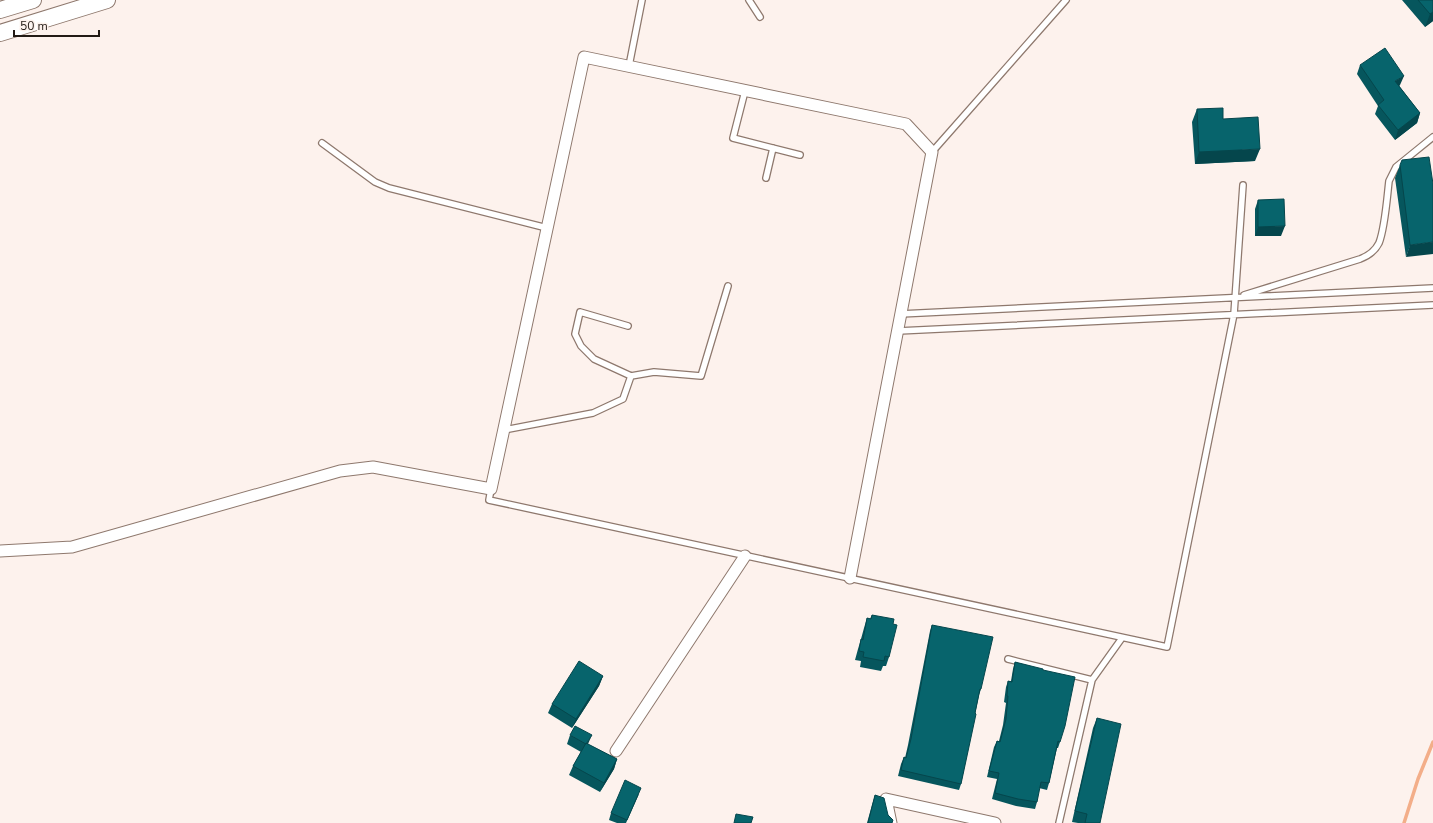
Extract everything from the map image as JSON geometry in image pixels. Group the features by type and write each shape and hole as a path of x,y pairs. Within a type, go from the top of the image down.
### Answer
{"main road":[{"path":"0,10 33,0"},
{"path":"0,33 107,0"}],"street":[{"path":"0,551 72,547 340,471 373,467 491,489 584,57 906,124 932,152 850,578"},
{"path":"616,751 745,556"},
{"path":"890,823 886,799 996,823"}],"lane":[{"path":"629,66 642,0"},
{"path":"749,0 760,17"},
{"path":"932,152 1066,0"},
{"path":"745,90 733,138 800,155"},
{"path":"1235,298 1360,260 1367,256 1378,244 1382,234 1389,181 1392,174 1396,167 1433,136"},
{"path":"322,143 375,182 389,188 547,228"},
{"path":"766,178 773,148"},
{"path":"491,489 489,500 1167,648 1234,314 1243,185"},
{"path":"628,326 580,312 575,334 581,346 594,359 631,376 654,372 701,376 728,286"},
{"path":"900,314 1433,288"},
{"path":"898,331 1433,305"},
{"path":"504,430 593,413 623,399 631,376"},
{"path":"1058,823 1092,680 1122,638"},
{"path":"1008,659 1092,680"}],"building":[{"path":"1418,0 1433,0 1433,12 1430,14"},
{"path":"1385,48 1404,76 1395,81 1420,113 1398,130 1378,105 1384,100 1360,65"},
{"path":"1223,108 1223,119 1258,117 1260,149 1199,152 1197,109"},
{"path":"1429,157 1433,184 1433,242 1410,245 1400,165 1402,160"},
{"path":"1284,199 1285,226 1258,227 1258,200"},
{"path":"872,615 894,619 893,624 897,625 889,657 885,656 884,661 863,657 864,652 859,651 861,639 863,640 867,618 871,619"},
{"path":"932,625 993,637 980,689 961,784 901,770 911,739"},
{"path":"579,661 603,676 576,719 552,704"},
{"path":"1015,662 1075,677 1065,726 1060,742 1058,741 1049,783 1041,782 1037,802 995,793 999,773 989,771 997,741 1000,742 1006,719 1008,681 1012,682"},
{"path":"1097,718 1121,724 1100,823 1085,823 1087,814 1075,811"},
{"path":"575,726 592,735 586,744 570,735"},
{"path":"586,743 617,759 604,783 573,766"},
{"path":"625,780 641,788 627,820 611,813"},
{"path":"875,795 884,798 888,815 893,820 892,823 868,823"},
{"path":"736,814 753,817 751,823 734,823"}],"waterway":[{"path":"1404,823 1418,779 1433,742"}]}
